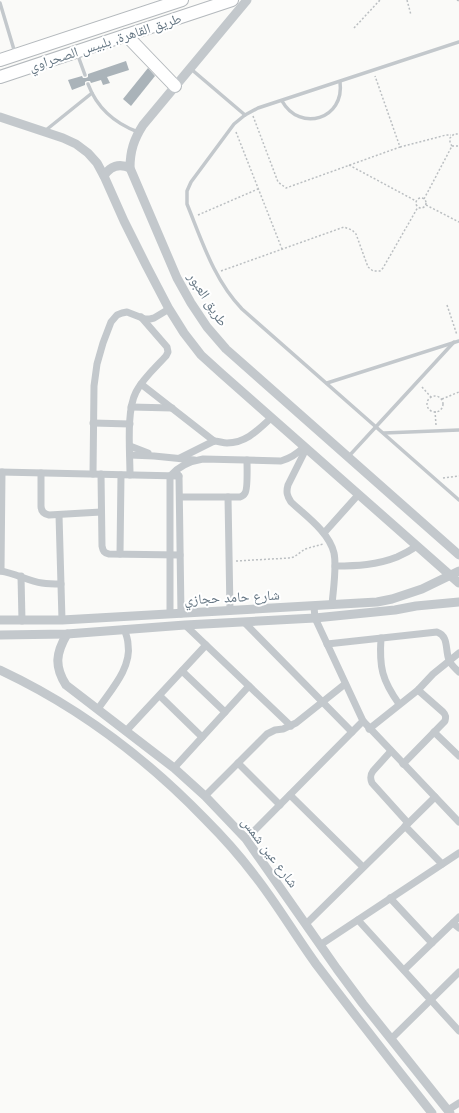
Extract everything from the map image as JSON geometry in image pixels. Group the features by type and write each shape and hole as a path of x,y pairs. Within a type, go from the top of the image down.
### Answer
{"highway":[{"name":"طريق القاهرة, بلبيس الصحراوي","path":"0,60 182,0"},
{"name":"طريق القاهرة, بلبيس الصحراوي","path":"0,77 232,0"},
{"path":"126,35 175,86"}],"street":[{"name":"طريق العبور","path":"247,0 138,132 131,150 130,168 177,278 191,303 226,349 459,555"},
{"path":"0,117 63,138 88,152 97,163 104,176 127,227 169,308 184,333 202,355 271,418 459,583"},
{"path":"104,176 115,166 125,166 130,168"},
{"path":"92,474 94,386 97,364 111,322 117,315 127,312 145,319 154,318 169,308"},
{"path":"130,475 130,424 133,398 141,384 168,352 167,347 141,317"},
{"path":"141,384 214,441 226,443 239,442 251,436 271,418"},
{"path":"131,407 172,408"},
{"path":"93,423 130,424"},
{"path":"180,458 214,441"},
{"path":"130,446 154,456"},
{"path":"130,455 194,460 281,461 298,454 305,448"},
{"path":"305,448 288,485 286,491 287,497 324,533 330,543 334,554 335,566 332,606"},
{"path":"61,584 41,583 0,571 1,472 121,475 175,474 194,460"},
{"path":"180,497 240,497 246,492 247,460"},
{"path":"41,473 41,509 46,515 102,512"},
{"path":"102,474 102,550 109,554 180,555"},
{"path":"175,474 180,497 181,614"},
{"path":"170,614 170,555 175,474"},
{"path":"120,554 121,475"},
{"path":"324,533 358,495"},
{"path":"228,497 230,610"},
{"path":"59,515 62,620"},
{"path":"335,566 356,566 378,563 398,556 417,546"},
{"name":"شارع حامد حجازي","path":"0,620 62,620 230,610 332,606 377,602 392,599 422,589 459,571"},
{"path":"21,576 22,621"},
{"name":"شارع حامد حجازي","path":"0,635 66,634 185,625 315,618 459,602"},
{"path":"314,606 315,618 363,721 459,822"},
{"path":"244,622 352,732"},
{"path":"185,625 291,726"},
{"path":"98,709 124,670 128,658 128,645 124,629"},
{"path":"327,644 437,632 440,633 445,639 449,661 459,672"},
{"name":"شارع عين شمس","path":"66,634 58,654 58,665 61,676 66,685 174,768 205,796 246,839 363,1004 449,1112"},
{"path":"381,638 380,656 382,673 389,690 399,704"},
{"path":"126,731 206,645"},
{"path":"369,729 418,690 433,674 459,653"},
{"name":"شارع عين شمس","path":"0,670 60,702 104,731 145,763 185,798 222,836 255,876 302,945 350,1010 432,1113"},
{"path":"182,671 225,712"},
{"path":"205,796 267,734 275,730 291,726 345,684"},
{"path":"174,768 249,686"},
{"path":"403,764 445,721 446,716 443,712 418,690"},
{"path":"160,696 202,737"},
{"path":"246,839 363,721"},
{"path":"434,732 459,756"},
{"path":"391,752 371,773 371,780 442,864"},
{"path":"238,763 280,805"},
{"path":"290,795 363,867"},
{"path":"306,924 435,797"},
{"path":"320,945 459,853"},
{"path":"390,898 432,943"},
{"path":"404,970 459,917"},
{"path":"358,920 459,1031"},
{"path":"453,923 459,928"},
{"path":"391,1039 459,972"},
{"path":"449,1112 459,1102"}],"lane":[{"path":"0,3 15,54"},
{"path":"459,42 251,111 233,125 189,187 186,200 192,218 216,273 228,293 242,309 328,383 459,500"},
{"path":"76,52 85,74"},
{"path":"190,68 245,115"},
{"path":"282,101 289,111 299,117 311,119 323,116 333,109 339,99 341,88 340,82"},
{"path":"88,84 99,105 113,119 120,124 138,132"},
{"path":"45,132 92,93"},
{"path":"328,383 459,340"},
{"path":"348,457 454,342"},
{"path":"384,433 459,430"}],"path":[{"path":"354,28 380,0"},
{"path":"407,0 411,14"},
{"path":"373,71 400,147"},
{"path":"251,111 278,182 286,188 400,147 444,135 459,134"},
{"path":"233,125 282,249"},
{"path":"451,135 449,141 452,146"},
{"path":"452,146 459,146"},
{"path":"452,146 424,198 426,205 459,222"},
{"path":"349,166 416,201"},
{"path":"192,218 258,189"},
{"path":"416,201 419,198 424,198"},
{"path":"416,201 416,206 418,207"},
{"path":"418,207 422,208 426,205"},
{"path":"216,273 340,228 348,228 356,234 368,267 370,270 376,272 383,268 418,207"},
{"path":"447,305 459,340"},
{"path":"418,382 431,397"},
{"path":"442,400 459,392"},
{"path":"431,397 436,396 442,400"},
{"path":"431,397 428,402 429,407 433,411 436,411"},
{"path":"436,411 442,407 442,400"},
{"path":"436,411 436,431"},
{"path":"436,479 459,476"},
{"path":"229,562 289,558 294,557 305,548 330,543"}],"building":[{"path":"126,61 129,70 107,77 110,83 103,85 101,80 91,83 90,81 87,81 85,82 85,85 72,90 68,80 82,76 83,78 86,78 88,77 88,74"},
{"path":"148,68 155,76 131,106 123,99"}]}
